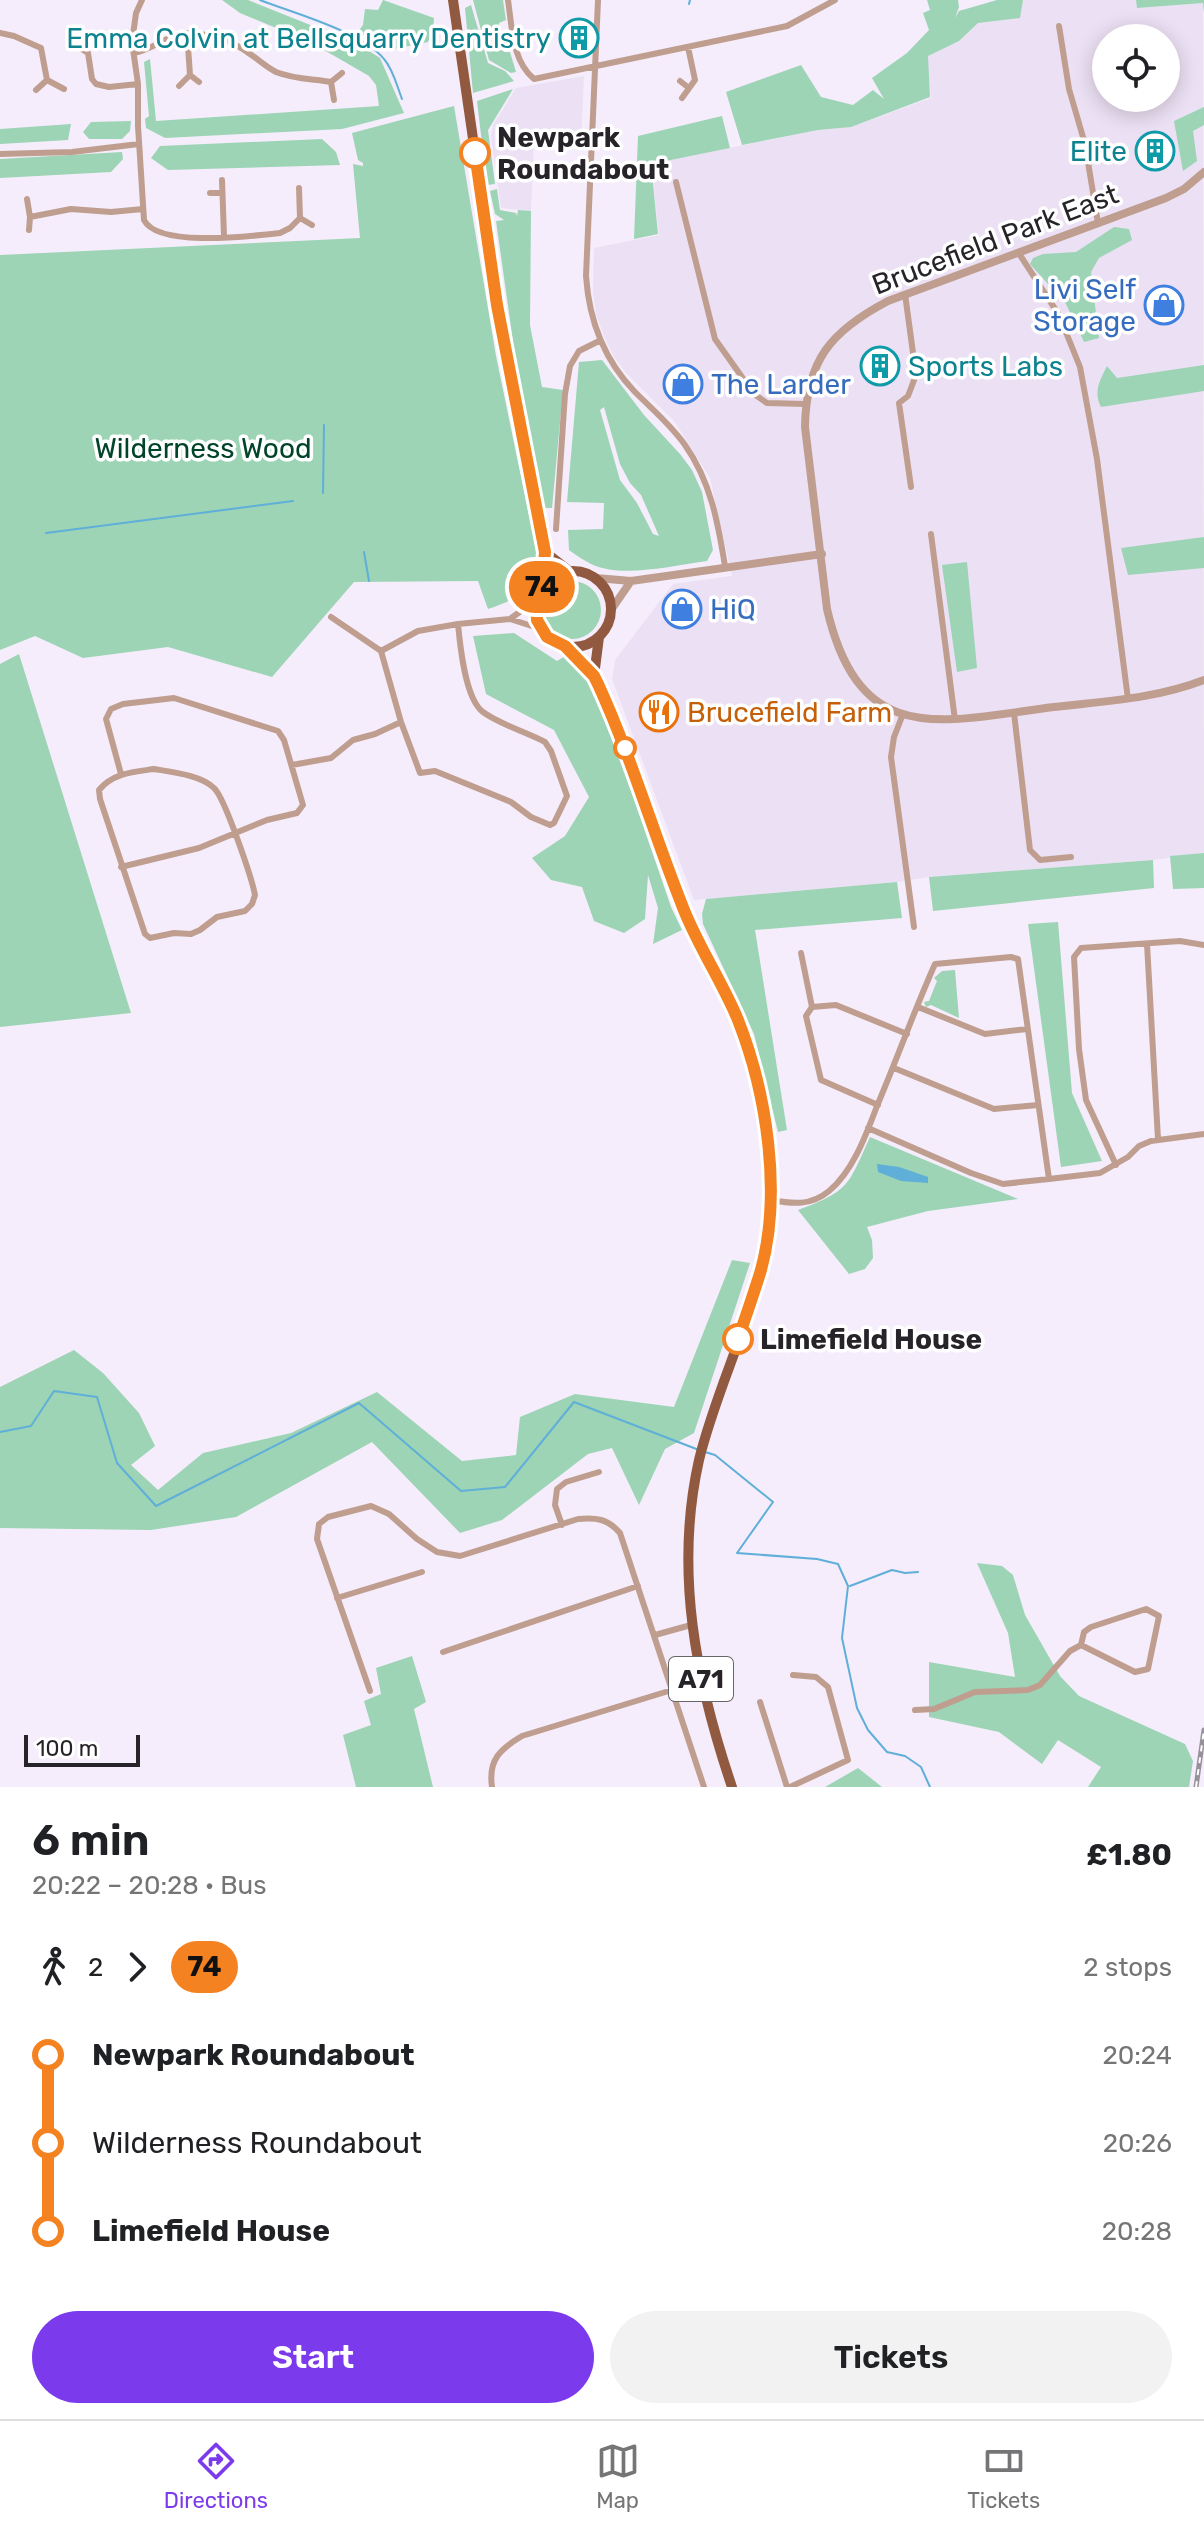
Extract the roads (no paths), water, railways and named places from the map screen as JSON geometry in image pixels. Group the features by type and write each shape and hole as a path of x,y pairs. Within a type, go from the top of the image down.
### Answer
{"main road":[{"path":"453,0 497,305 545,552 542,586 536,600 537,620 541,629"},
{"path":"545,552 569,571"},
{"path":"542,586 550,578 579,571 596,578 610,598 609,620 599,637 594,676"},
{"name":"A71","path":"541,629 565,646 594,676 616,724 683,908 738,1021 756,1082 770,1150 771,1200 761,1268 700,1459 693,1499 688,1567 691,1625 712,1724 732,1787"},
{"path":"565,646 577,647 599,637"}],"street":[{"path":"142,0 132,30 138,84 143,209 147,227 182,238 280,233 300,218 299,188"},
{"path":"508,0 519,61 524,71 534,79 787,26 835,0"},
{"path":"598,0 587,303 599,341 632,389 672,428 698,468 716,514 725,566"},
{"path":"1059,26 1069,89 1085,144 1098,223"},
{"path":"0,33 41,48 47,80"},
{"path":"134,53 146,52 187,33 217,37 232,43 277,72 331,82 342,73"},
{"path":"187,33 190,75 199,82"},
{"path":"75,45 88,53 92,79 96,84 109,87 138,84"},
{"path":"88,53 97,46"},
{"path":"682,98 695,80 688,47"},
{"path":"179,86 190,75"},
{"path":"47,80 64,89"},
{"path":"36,90 47,80"},
{"path":"680,81 689,88"},
{"path":"331,82 334,100"},
{"path":"0,154 72,152 139,144"},
{"name":"Brucefield Park East","path":"903,714 869,694 847,668 834,638 827,609 805,427 805,404 811,376 827,346 844,327 860,316 905,294 1166,198 1184,189 1204,172"},
{"path":"222,180 224,236"},
{"path":"676,182 715,339 754,394 767,403 805,404"},
{"path":"210,193 222,193"},
{"path":"27,199 29,230"},
{"path":"30,217 71,209 111,212 143,209"},
{"path":"300,218 312,225"},
{"path":"1018,252 1059,315 1080,367 1097,459 1128,699"},
{"path":"905,294 916,375 908,396 899,403 911,487"},
{"path":"556,529 565,394 570,366 579,351 599,341"},
{"path":"931,534 955,720"},
{"path":"596,578 631,581 822,554"},
{"path":"611,610 631,581"},
{"path":"510,619 536,600"},
{"path":"331,617 381,651 401,722 420,773 435,771 511,802 531,817 550,825 554,823 567,796 551,751 545,742 483,712 475,702 462,659 458,624"},
{"path":"381,651 418,631 458,624 510,619 541,629"},
{"path":"355,634 362,627"},
{"path":"914,927 891,757 894,737 903,714 936,721 955,720 1128,699 1171,691 1204,680"},
{"path":"121,774 107,713 123,704 174,698 278,731 284,740 303,805 297,813 267,820 171,856 141,860 121,867"},
{"path":"1014,713 1030,850 1040,860 1071,857"},
{"path":"292,765 331,758 353,740 401,722"},
{"path":"154,769 203,781 214,787 220,796 234,833 253,886 252,904 237,914 217,917 191,934 174,933 150,938 145,934 121,867 99,790 121,774 154,769"},
{"path":"1116,1165 1086,1100 1079,1049 1074,957 1081,948 1180,941 1204,945"},
{"path":"1147,944 1158,1139"},
{"path":"801,953 812,1007 806,1016 821,1080 878,1105"},
{"path":"771,1200 802,1204 829,1192 846,1173 894,1068 935,964 1011,957 1018,959 1020,965 1049,1179"},
{"path":"812,1007 836,1005 907,1034"},
{"path":"918,1007 985,1034 1027,1029"},
{"path":"894,1068 994,1109 1038,1105"},
{"path":"868,1128 1003,1184 1100,1173 1116,1165 1139,1146 1158,1139 1204,1134"},
{"path":"562,1525 555,1505 557,1489 566,1482 599,1472"},
{"path":"370,1691 317,1539 319,1524 346,1510 371,1506 389,1514 437,1552 460,1556 593,1517 611,1523 620,1533 703,1785 693,1787"},
{"path":"337,1598 422,1572"},
{"path":"443,1652 638,1586"},
{"path":"915,1710 934,1709 975,1692 1028,1690 1040,1685 1070,1651 1081,1645 1084,1632 1091,1627 1146,1609 1159,1616 1151,1660 1148,1669 1143,1672 1135,1672 1081,1645"},
{"path":"655,1635 691,1625"},
{"path":"804,1674 805,1665"},
{"path":"760,1702 788,1787 848,1760 828,1687 816,1677 793,1675"},
{"path":"492,1787 490,1773 501,1748 522,1736 672,1690"}],"water":[{"path":"877,1164 899,1167 928,1177 928,1183 901,1181 878,1172"}],"waterway":[{"path":"260,0 344,32 374,49 390,68 402,99"},
{"path":"689,4 690,0"},
{"path":"323,493 324,425"},
{"path":"46,533 293,501"},
{"path":"364,552 369,581"},
{"path":"0,1432 31,1426 54,1391 97,1397 117,1463 156,1506 359,1403 461,1491 505,1487 574,1402 699,1450"},
{"path":"705,1452 715,1455 773,1502 737,1553 817,1559 838,1564 848,1586 842,1638 857,1708 868,1730 887,1752 905,1756 921,1767 930,1787"},
{"path":"850,1586 892,1570 918,1572"}],"railway":[{"path":"1196,1787 1204,1730"}],"place":[{"name":"Emma Colvin at Bellsquarry Dentistry","path":"579,38"},
{"name":"Elite","path":"1155,151"},
{"name":"Newpark Roundabout","path":"475,153"},
{"name":"Livi Self Storage","path":"1164,305"},
{"name":"Sports Labs","path":"880,366"},
{"name":"The Larder","path":"683,384"},
{"name":"HiQ","path":"682,609"},
{"name":"Brucefield Farm","path":"659,712"},
{"name":"Limefield House","path":"738,1339"}],"park label":[{"name":"Wilderness Wood","path":"203,448"}]}
